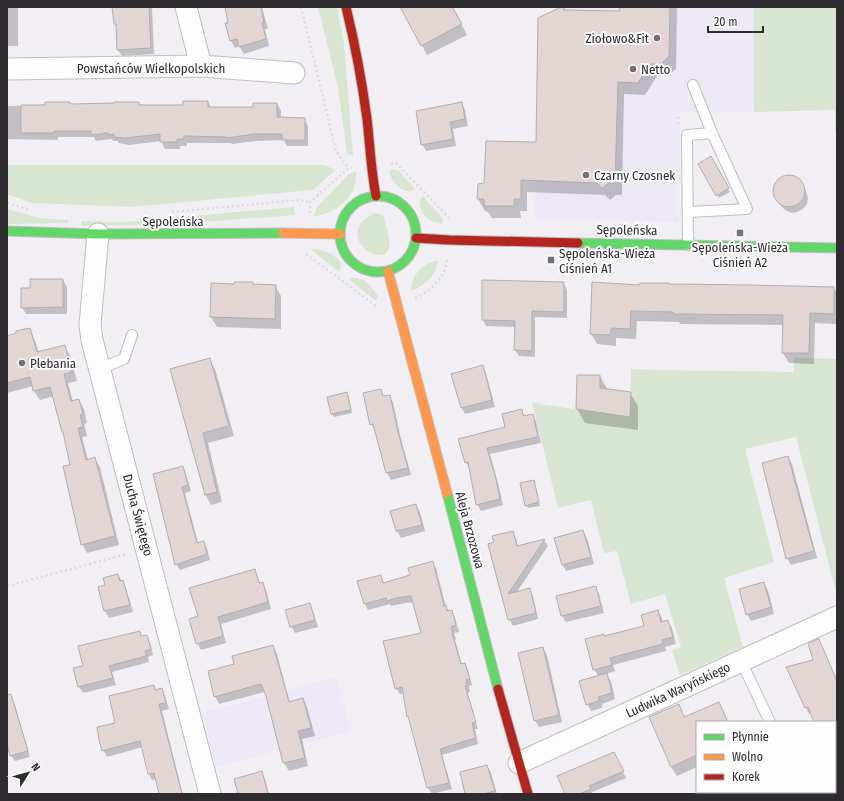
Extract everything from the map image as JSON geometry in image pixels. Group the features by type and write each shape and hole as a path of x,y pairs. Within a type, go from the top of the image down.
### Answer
{"street":[{"path":"186,7 202,66"},
{"path":"346,7 354,41 366,108 371,166 376,196"},
{"name":"Powstańców Wielkopolskich","path":"7,69 202,66 294,73"},
{"path":"376,196 385,196 402,204 411,214 415,223 416,238 412,251 406,261 395,269 376,272 359,267 347,257 340,242 340,226 347,212 358,201 376,196"},
{"name":"Sępoleńska","path":"7,231 98,234 340,234"},
{"name":"Ducha Świętego","path":"98,234 90,325 92,340 210,794"},
{"name":"Sępoleńska","path":"416,238 449,240 837,248"},
{"name":"Aleja Brzozowa","path":"388,271 518,762 528,794"},
{"name":"Ludwika Waryńskiego","path":"518,762 837,617"}],"lane":[{"path":"688,212 747,209 712,133 693,85"},
{"path":"688,245 687,135 712,133"},
{"path":"100,367 110,365 124,359 132,335"},
{"path":"741,661 770,721"}],"path":[{"path":"170,212 298,200 310,202 349,168 336,151 301,7"},
{"path":"396,163 451,220"},
{"path":"7,203 32,210"},
{"path":"307,254 377,307"},
{"path":"416,297 437,283 446,267 447,262"},
{"path":"7,586 147,550"}],"shaded area":[{"path":"561,7 754,7 754,112 680,112 679,222 535,220 538,18"},
{"path":"337,677 351,731 216,767 202,713"}],"green space":[{"path":"318,7 337,7 344,43 353,156 347,153 338,88"},
{"path":"754,7 837,7 837,130 835,130 835,110 754,112"},
{"path":"7,165 325,165 335,170 313,190 132,207 32,203 7,194"},
{"path":"392,169 398,170 415,189 407,191 399,187 389,173"},
{"path":"356,171 354,188 342,205 326,214 314,216 316,209 320,204 348,175"},
{"path":"423,196 443,219 442,224 429,220 424,215 420,205"},
{"path":"294,207 295,215 178,224 81,226 81,221 125,222"},
{"path":"7,209 40,218 68,220 68,223 7,224"},
{"path":"374,213 384,217 389,241 389,248 385,254 378,255 371,253 359,240 358,231 362,222"},
{"path":"312,249 322,250 337,258 341,267 339,272 313,251"},
{"path":"438,261 437,266 429,280 416,289 411,290 413,280 421,268"},
{"path":"349,279 361,279 368,283 378,296 377,299 375,300"},
{"path":"794,358 837,359 837,596 796,437 745,449 774,562 724,578 743,647 680,675 672,650 681,647 665,594 631,604 617,551 604,553 591,500 558,508 532,403 630,417 631,369 794,372"}],"building":[{"path":"112,7 149,7 151,48 117,50 116,24 114,24"},
{"path":"225,7 261,7 264,22 262,23 266,39 239,47 237,39 230,41 225,23 228,23"},
{"path":"400,7 452,7 462,24 421,46"},
{"path":"564,7 564,10 619,11 620,7 670,7 669,56 662,63 650,64 638,83 618,82 615,183 609,183 602,188 597,183 521,180 521,199 514,199 514,206 484,206 484,199 477,199 478,184 484,183 486,141 536,142 538,18"},
{"path":"183,101 208,101 208,107 253,107 253,103 277,103 277,117 305,118 305,140 282,140 282,134 253,134 227,138 184,136 184,139 177,139 177,142 160,142 160,134 125,138 114,137 114,134 108,135 108,133 91,135 91,131 21,133 21,105 45,105 45,102 70,102 71,104 139,102 139,105 183,105"},
{"path":"462,102 465,119 450,122 453,139 421,145 416,111"},
{"path":"711,156 729,188 716,196 698,164"},
{"path":"789,175 795,176 802,182 805,191 804,197 798,204 789,207 783,206 776,200 773,191 774,185 780,178"},
{"path":"30,279 63,279 63,307 21,308 21,288 30,288"},
{"path":"482,280 564,282 564,312 532,311 532,351 514,350 515,321 482,320"},
{"path":"234,282 253,282 253,284 276,285 275,319 210,317 211,283 234,284"},
{"path":"592,282 639,285 640,283 669,283 834,287 834,314 810,313 809,353 782,353 783,315 673,314 673,312 631,311 630,329 611,328 610,335 590,334"},
{"path":"30,328 37,352 65,345 72,372 64,374 71,401 79,399 83,414 80,415 83,427 78,428 86,460 95,457 115,536 81,545 63,466 70,465 63,432 50,387 33,391 30,377 7,383 7,336 16,333 16,331"},
{"path":"210,358 229,426 203,433 217,492 205,495 170,369"},
{"path":"483,365 492,400 461,408 451,374"},
{"path":"577,375 600,375 600,388 631,392 630,417 576,409"},
{"path":"381,389 383,396 390,395 408,468 386,473 373,424 370,425 363,393"},
{"path":"347,392 351,410 331,414 327,397"},
{"path":"522,409 523,416 533,414 538,437 487,448 500,499 476,505 468,462 465,463 458,439 505,427 502,414"},
{"path":"788,456 814,551 786,559 762,463"},
{"path":"183,466 188,485 182,487 197,543 204,541 207,554 175,565 153,474"},
{"path":"534,480 539,502 525,506 520,483"},
{"path":"416,504 422,525 396,531 390,511"},
{"path":"583,530 591,557 562,565 554,538"},
{"path":"513,531 517,546 545,539 508,594 530,588 536,613 508,620 488,544 494,542 492,536"},
{"path":"433,561 444,606 446,605 447,611 452,610 456,625 451,627 452,633 461,664 465,663 470,679 466,680 467,686 465,686 476,722 472,723 475,738 440,749 449,783 427,788 408,716 407,717 402,687 395,689 383,641 421,633 411,596 387,601 386,598 364,604 357,581 381,575 383,583 410,575 408,568"},
{"path":"255,569 259,583 263,582 268,602 218,617 223,636 196,644 189,619 198,616 189,588"},
{"path":"118,574 120,581 123,580 130,605 104,611 98,587 105,585 103,578"},
{"path":"764,582 771,607 746,615 739,589"},
{"path":"596,586 601,606 561,616 556,596"},
{"path":"310,603 315,620 290,627 285,610"},
{"path":"658,610 661,622 668,620 673,637 662,640 663,644 610,658 612,665 593,670 585,639 644,626 641,615"},
{"path":"140,631 141,636 147,635 151,649 145,651 146,656 109,666 113,678 78,687 73,668 83,666 78,646"},
{"path":"819,639 837,681 837,722 814,721 808,707 805,708 786,667 813,660 808,643"},
{"path":"273,645 289,702 303,698 311,728 298,731 305,758 283,763 266,696 261,684 214,697 208,671 234,664 232,656"},
{"path":"543,647 559,715 534,721 518,653"},
{"path":"607,673 612,693 598,697 599,701 586,705 579,681"},
{"path":"154,685 155,690 162,688 166,703 159,704 182,794 159,794 154,773 148,774 140,741 102,751 99,740 97,727 115,723 109,696"},
{"path":"11,694 28,751 10,756 7,744 7,695"},
{"path":"719,702 728,721 696,721 696,755 671,767 649,717 679,704 684,717"},
{"path":"614,752 624,771 589,786 591,789 579,794 565,794 557,776"},
{"path":"487,765 495,791 483,794 465,794 460,772"},
{"path":"262,771 268,794 238,794 234,779"}],"traffic: fast":[{"path":"378,196 393,199 405,207 413,219 416,234 413,249 405,261 393,269 378,272 363,269 351,261 343,249 340,234 343,219 351,207 363,199 378,196"},
{"path":"7,231 98,234 283,233"},
{"path":"578,243 837,248"},
{"path":"447,493 498,689"}],"traffic: slow":[{"path":"283,233 340,234"},
{"path":"388,271 447,493"}],"traffic: jam":[{"path":"346,7 363,91 376,196"},
{"path":"416,238 578,243"},
{"path":"498,689 528,794"}],"place":[{"name":"Ziołowo&Fit","path":"657,38"},
{"name":"Netto","path":"633,69"},
{"name":"Czarny Czosnek","path":"586,175"},
{"name":"Sępoleńska-Wieża Ciśnień A2","path":"740,233"},
{"name":"Sępoleńska-Wieża Ciśnień A1","path":"551,260"},
{"name":"Plebania","path":"22,363"}]}
